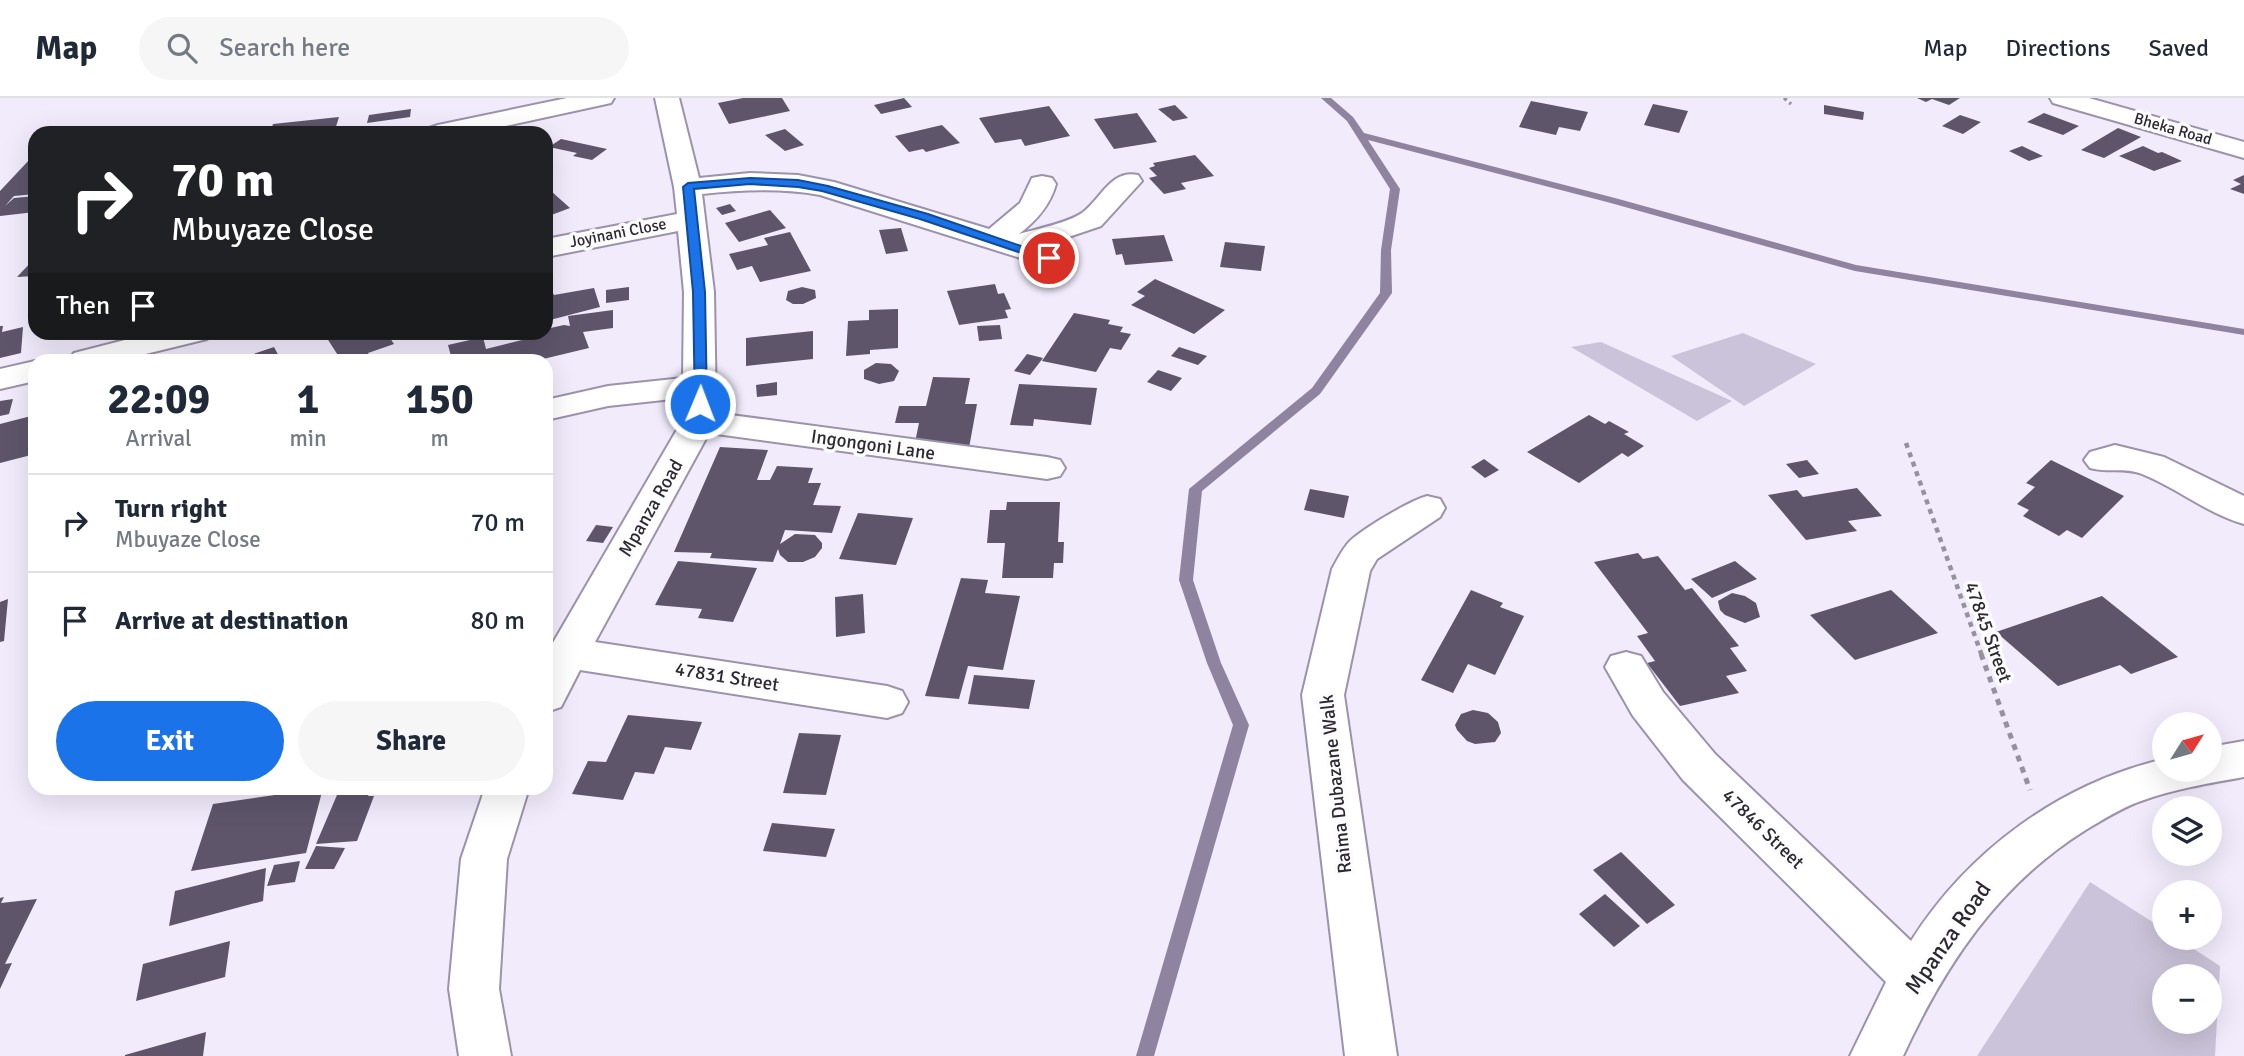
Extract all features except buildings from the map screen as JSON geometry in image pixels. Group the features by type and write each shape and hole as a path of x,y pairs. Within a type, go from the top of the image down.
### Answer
{"street":[{"path":"471,126 602,98"},
{"name":"Mpanza Road","path":"554,673 699,421 699,292 688,187 667,98"},
{"name":"Bheka Road","path":"2062,98 2244,150"},
{"path":"688,187 750,181 798,183 924,216 1049,258"},
{"path":"1003,243 1091,220 1128,181"},
{"path":"1003,243 1036,202 1042,184"},
{"name":"Joyinani Close","path":"553,247 690,220"},
{"path":"109,354 164,340"},
{"path":"0,379 28,373"},
{"path":"553,408 607,396 701,386"},
{"name":"Ingongoni Lane","path":"699,421 1047,468"},
{"path":"2102,460 2107,457 2136,459 2170,473 2244,512"},
{"name":"Raima Dubazane Walk","path":"1371,1056 1323,695 1351,569 1364,550 1427,508"},
{"name":"47846 Street","path":"1626,667 1648,704 1699,767 1915,978"},
{"name":"47831 Street","path":"554,673 887,702"},
{"path":"2222,763 2244,759"},
{"name":"Mpanza Road","path":"1876,1056 1915,978 1962,910 1999,868 2044,830 2117,790 2152,781"},
{"path":"485,1056 474,989 484,859 505,795"}],"path":[{"path":"1784,98 1791,104"},
{"name":"47845 Street","path":"1906,443 2044,830"}],"shaded area":[{"path":"1743,333 1816,364 1744,406 1671,356"},
{"path":"1601,342 1732,401 1697,421 1571,347"},
{"path":"2090,882 2152,922 2152,950 2195,950 2217,964 2152,964 2152,1034 2216,1034 2215,1056 1977,1056"}],"waterway":[{"path":"1145,1056 1241,725 1214,663 1186,580 1196,489 1316,391 1386,293 1386,250 1395,189 1350,119 1326,98"},
{"path":"1361,135 1611,200 1855,268 2244,332"}],"route":[{"path":"700,404 699,292 688,187 750,181 798,183 824,188 924,216 1049,258"}]}
